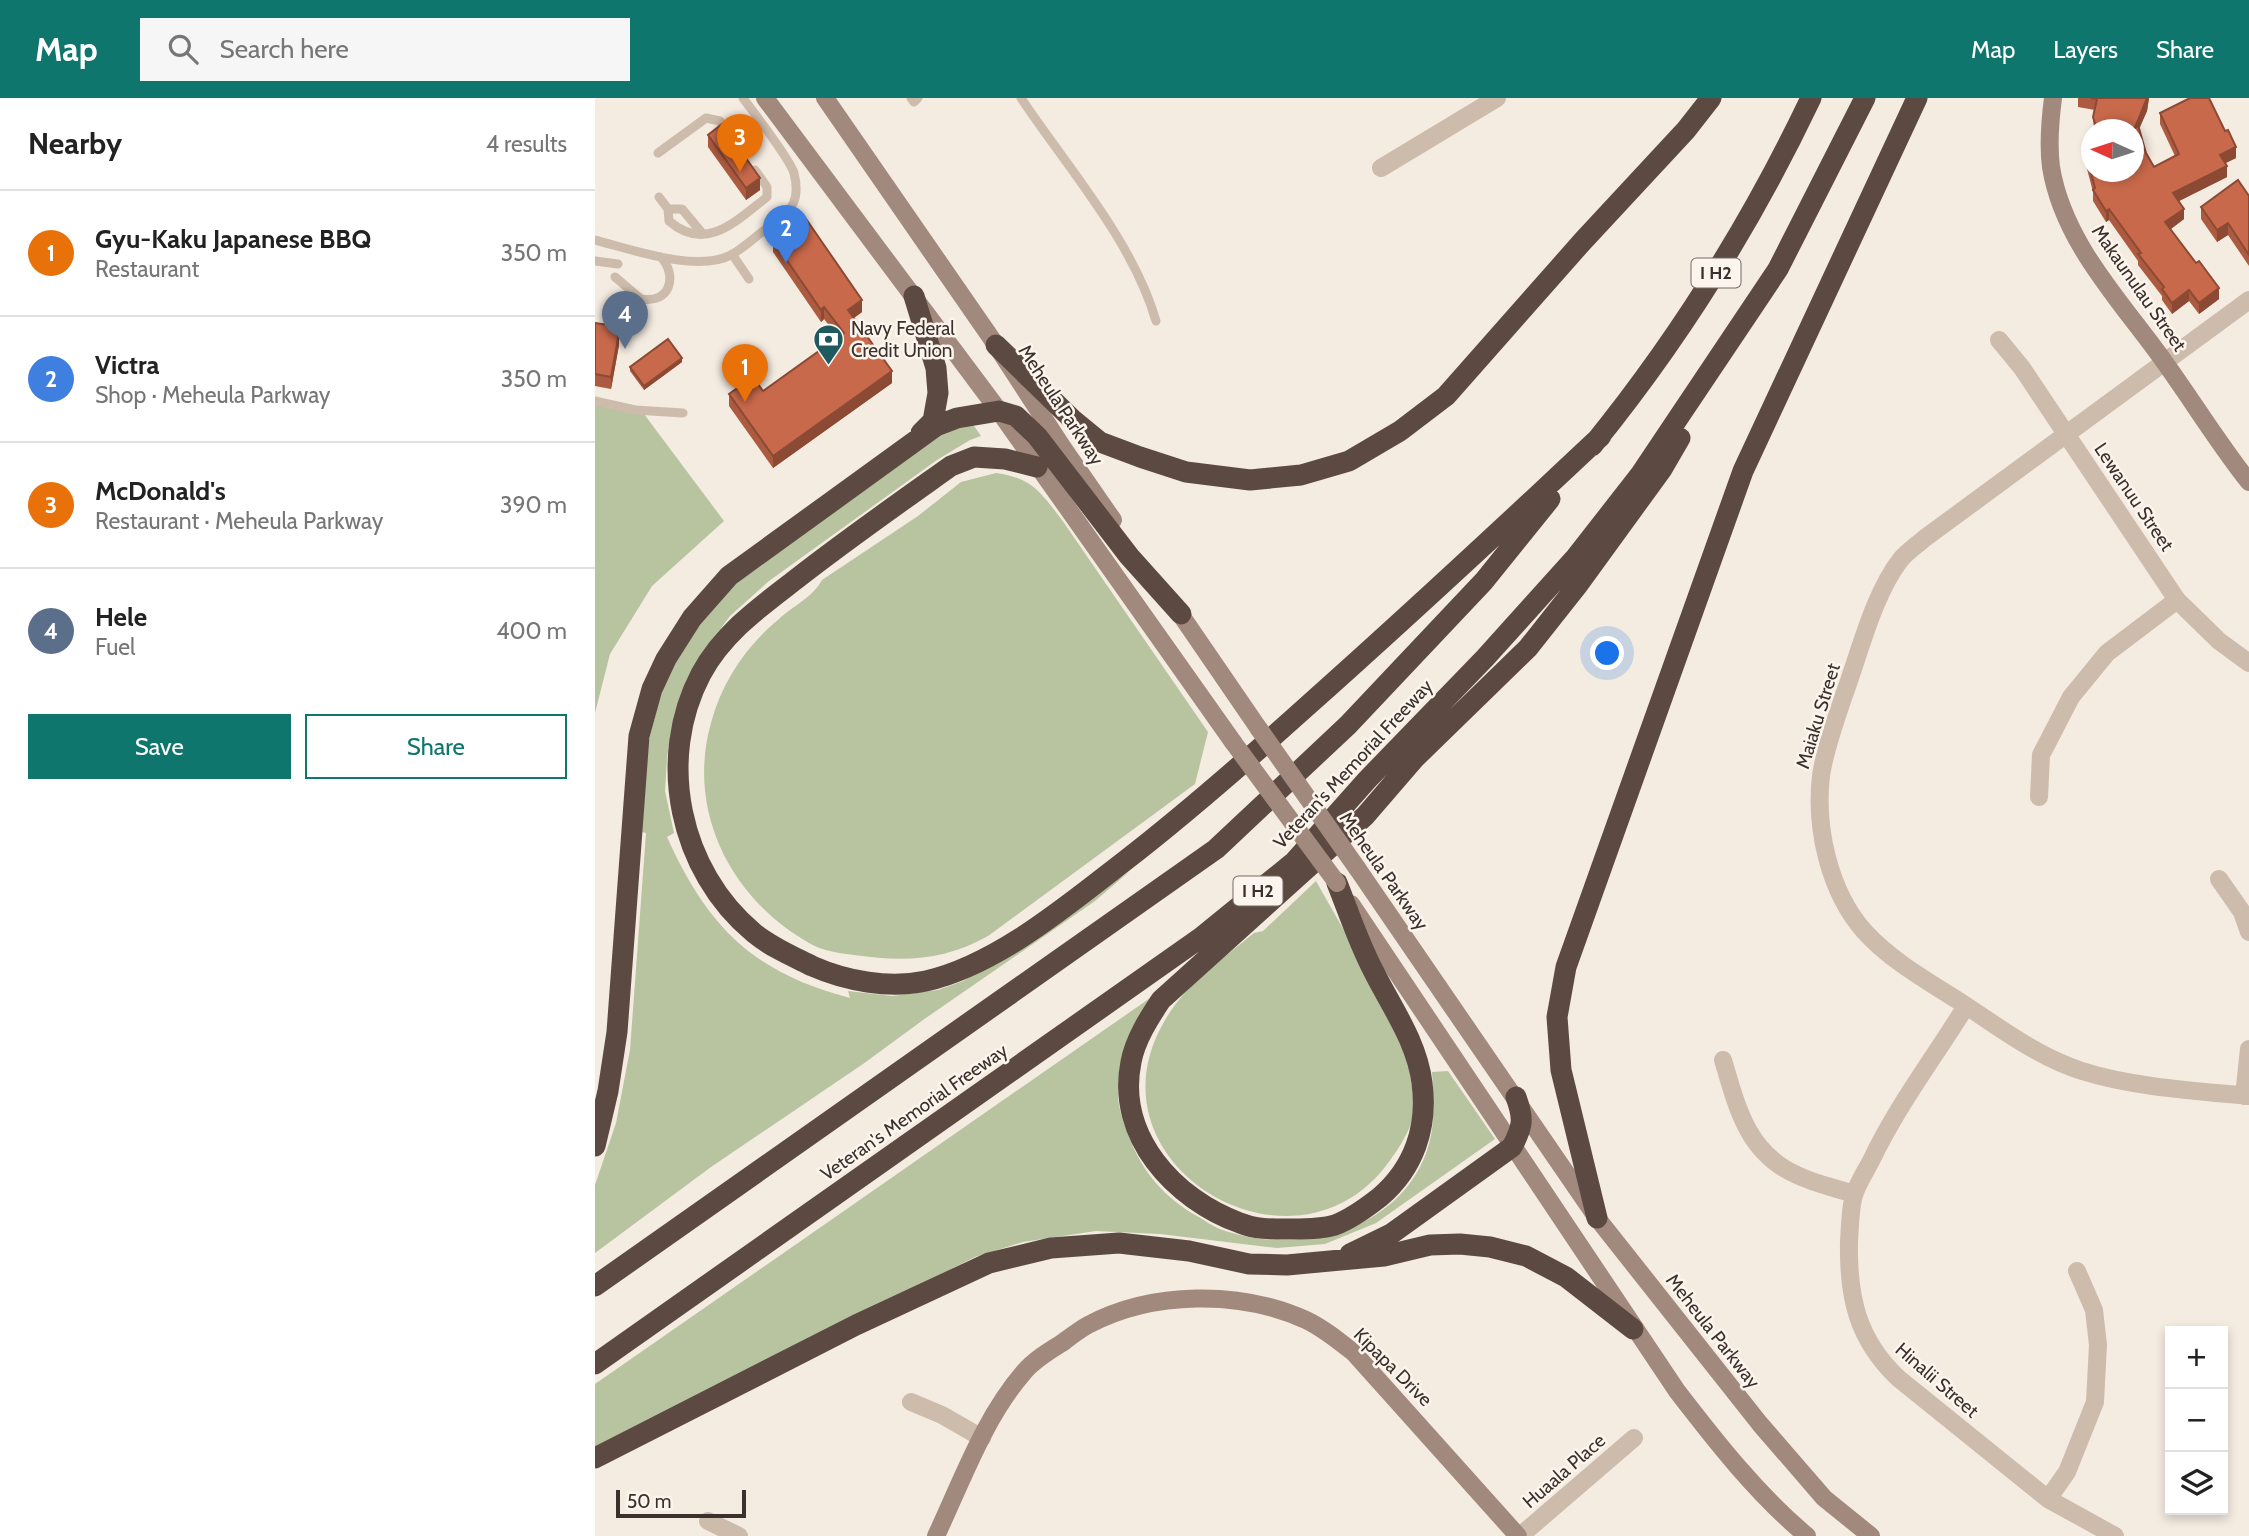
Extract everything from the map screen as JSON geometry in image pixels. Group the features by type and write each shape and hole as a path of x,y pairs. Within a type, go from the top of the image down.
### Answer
{"highway":[{"path":"996,345 1072,419 1100,442 1186,472 1249,480 1301,475 1349,461 1400,431 1446,396 1581,242 1686,130 1711,98"},
{"name":"Veteran's Memorial Freeway","path":"595,1286 1216,849 1348,725 1484,581 1601,436 1707,290 1779,165 1811,98"},
{"name":"Veteran's Memorial Freeway","path":"595,1364 1203,936 1294,862 1576,557 1640,475 1778,269 1865,98"},
{"path":"1597,1218 1561,1070 1557,1017 1566,967 1743,471 1917,98"},
{"path":"1337,883 1372,970 1415,1049 1423,1084 1423,1126 1412,1159 1393,1185 1364,1210 1334,1226 1269,1230 1241,1224 1207,1208 1183,1192 1152,1161 1138,1133 1129,1098 1131,1061 1146,1023 1161,1000 1365,816 1415,758 1528,648 1662,469 1778,269"},
{"path":"914,296 936,368 937,393 933,421 915,440"},
{"path":"595,1146 608,1091 617,1032 639,736 656,679 666,659 692,618 729,576 936,426 957,418 999,411 1016,416 1037,436 1129,556 1181,614"},
{"path":"1037,467 1006,459 974,457 951,466 825,556 740,623 703,671 688,703 677,781 684,824 697,858 722,898 755,934 782,951 831,974 876,984 923,982 940,977 994,954 1075,900 1205,798 1416,610 1601,436"},
{"path":"1318,1263 1353,1253 1391,1234 1512,1147 1521,1131 1522,1115 1516,1097"},
{"path":"595,1458 856,1325 989,1262 1051,1248 1119,1243 1189,1251 1249,1264 1318,1263 1384,1256 1430,1245 1490,1247 1526,1256 1566,1277 1633,1329"}],"main road":[{"path":"765,98 999,411 1233,742 1337,883 1677,1391 1728,1458 1807,1536"},
{"name":"Meheula Parkway","path":"825,98 996,345 1063,448 1516,1097 1597,1218 1761,1424 1824,1497 1871,1536"},
{"name":"Makaunulau Street","path":"2053,98 2049,129 2051,166 2069,223 2084,253 2165,362 2223,450 2249,482"},
{"name":"Kipapa Drive","path":"936,1536 982,1438 1006,1394 1026,1369 1089,1325 1134,1307 1217,1298 1261,1306 1305,1320 1354,1353 1519,1536"}],"street":[{"path":"1381,168 1497,98"},
{"name":"Maiaku Street","path":"2246,1096 2119,1080 2082,1071 2048,1058 1908,968 1864,931 1844,901 1831,872 1819,805 1821,774 1842,703 1883,586 1903,557 2249,300"},
{"name":"Lewanuu Street","path":"1999,340 2022,368 2177,600 2219,640 2249,663"},
{"path":"2039,797 2041,755 2071,697 2107,653 2177,600"},
{"path":"2219,879 2242,912 2249,932"},
{"name":"Hinalii Street","path":"1966,1006 1926,1071 1890,1121 1854,1194 1849,1277 1856,1315 1880,1361 1944,1416 2048,1499 2115,1536"},
{"path":"2246,1096 2249,1049"},
{"path":"1723,1060 1741,1119 1767,1155 1796,1175 1854,1194"},
{"path":"2048,1499 2067,1472 2095,1402 2098,1345 2094,1310 2077,1270"},
{"path":"911,1402 942,1415 982,1438"},
{"name":"Huaala Place","path":"1519,1536 1634,1438"},
{"path":"708,1521 739,1536"}],"lane":[{"path":"595,240 688,261 715,259 732,254 789,213 796,193 794,171 743,98"},
{"path":"911,98 914,102 918,98"},
{"path":"1021,98 1079,180 1131,261 1147,292 1156,321"},
{"path":"658,153 706,118 720,121 735,143"},
{"path":"659,197 668,209 669,221 679,230 692,235 722,231 767,197 767,187 751,165"},
{"path":"668,209 682,209 702,233"},
{"path":"732,254 749,279"},
{"path":"615,277 641,299 656,298 668,288 670,280 669,265 661,256"},
{"path":"595,261 618,264"},
{"path":"595,401 635,410 683,413"}],"green space":[{"path":"595,398 638,406 724,521 652,586 610,654 595,713"},
{"path":"972,423 981,436 937,460 769,581 730,616 712,640 671,733 665,791 674,833 667,837 699,896 737,942 786,975 850,998 848,991 892,996 938,990 963,981 1016,950 1130,871 1095,901 711,1167 595,1253 595,1185 616,1123 630,1050 646,833 642,832 647,753 664,684 673,664 696,629 733,585 762,565 785,544 937,435"},
{"path":"996,473 1028,483 1048,502 1208,732 1195,784 988,936 971,944 939,955 907,959 854,955 819,948 781,925 757,902 737,877 721,850 710,820 705,788 705,756 716,708 729,679 746,653 822,580 918,516 961,482"},
{"path":"1316,881 1402,1034 1415,1104 1413,1120 1391,1159 1351,1198 1305,1215 1256,1213 1211,1195 1175,1164 1151,1123 1146,1074 1164,1022 1182,996 1229,953 1254,933 1263,931"},
{"path":"1153,996 1119,1087 1121,1114 1141,1162 1156,1183 1185,1209 1220,1229 1248,1237 1278,1240 1309,1238 1338,1232 1366,1220 1390,1204 1410,1183 1429,1146 1433,1114 1432,1072 1448,1071 1495,1139 1376,1223 1325,1244 1277,1248 1160,1234 1096,1231 1023,1242 975,1257 595,1449 595,1384"}],"building":[{"path":"2091,98 2147,98 2138,119 2094,119 2097,99"},
{"path":"2190,98 2209,98 2236,147 2220,155 2227,166 2173,193 2184,209 2165,222 2219,288 2199,303 2189,290 2172,303 2162,289 2164,287 2138,254 2141,253 2109,209 2106,211 2093,190 2093,182 2144,182 2144,146 2154,167 2179,154 2160,113"},
{"path":"722,124 760,178 746,188 708,135"},
{"path":"2238,180 2249,196 2249,255 2228,223 2217,230 2201,207"},
{"path":"804,216 862,300 848,310 892,371 773,456 729,394 753,377 763,391 844,333 824,307 821,310 773,240"},
{"path":"595,323 615,326 619,333 611,377 595,374"},
{"path":"668,339 682,358 644,386 630,367"}],"place":[{"name":"McDonald's","path":"740,172"},
{"name":"Victra","path":"786,263"},
{"name":"Hele","path":"625,349"},
{"name":"Navy Federal Credit Union","path":"828,366"},
{"name":"Gyu-Kaku Japanese BBQ","path":"745,402"}]}
